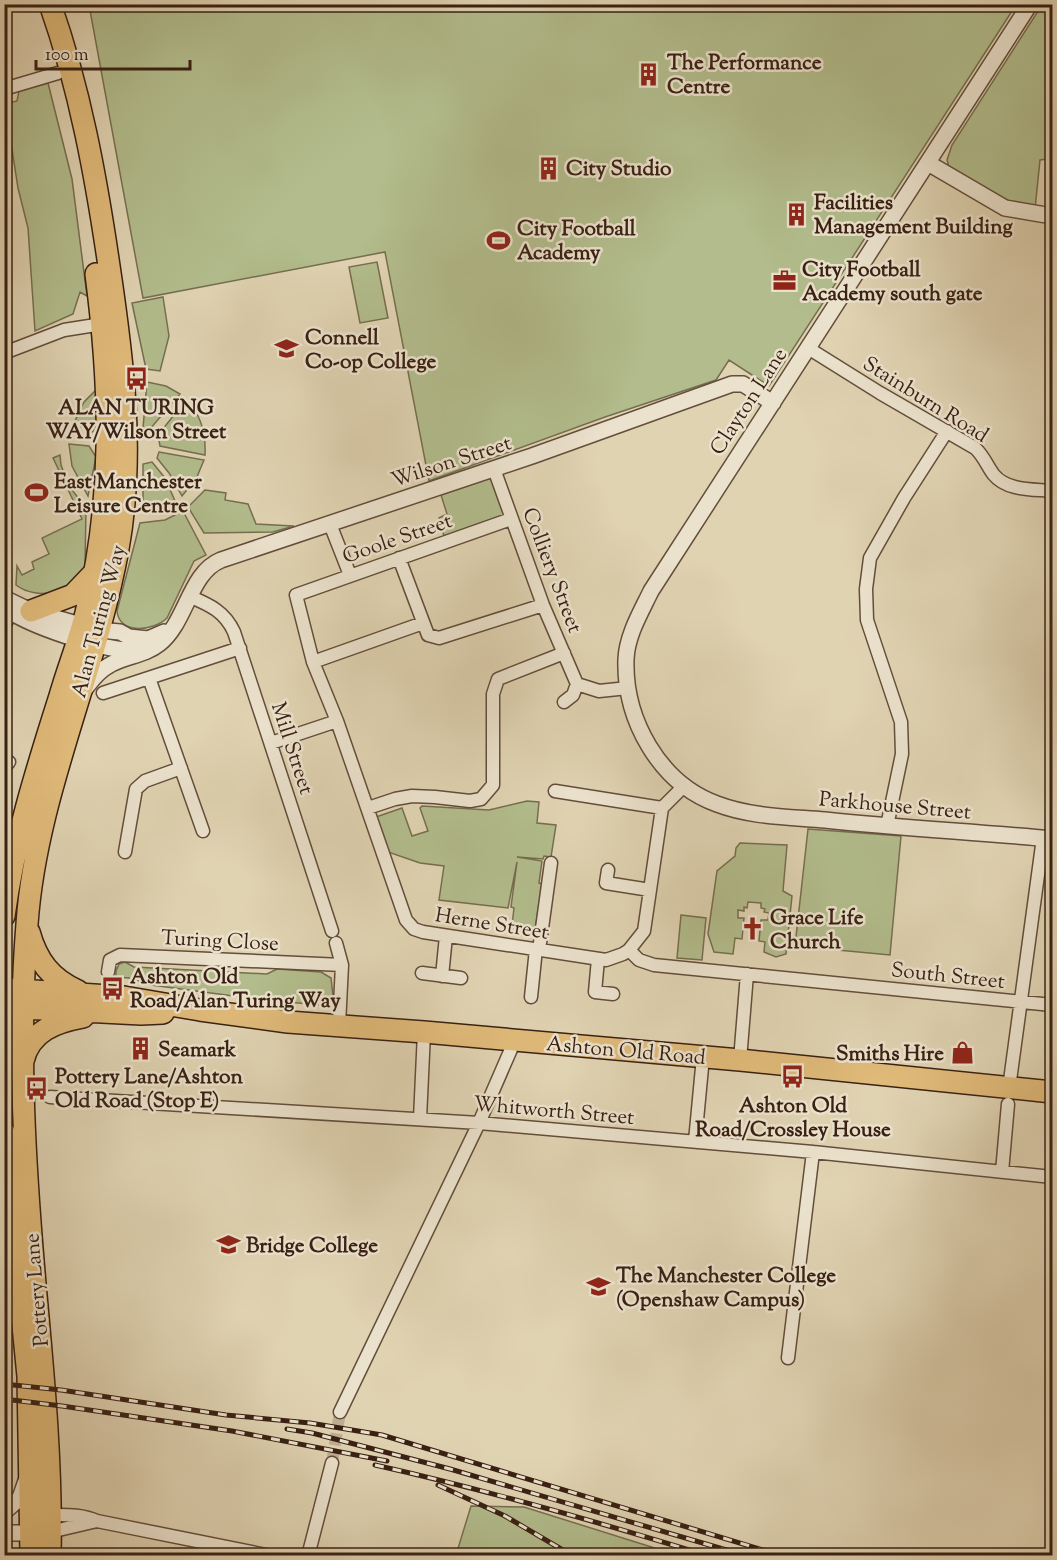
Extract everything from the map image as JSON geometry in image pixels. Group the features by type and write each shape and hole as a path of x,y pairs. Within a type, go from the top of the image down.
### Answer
{"highway":[{"name":"Alan Turing Way","path":"11,998 46,811 80,695 93,574 106,496 109,450 102,324 87,198 58,73 35,4"},
{"name":"Alan Turing Way","path":"4,916 17,842 37,770 118,550 128,467 126,416 115,307 96,176 73,80 50,4"},
{"path":"13,614 72,595 93,574"},
{"path":"19,1277 10,1063 11,998 15,925 20,897 30,848 41,834"},
{"path":"27,920 34,947 45,968 61,982 84,993"},
{"name":"Ashton Old Road","path":"11,998 84,993 288,1022 740,1060 1008,1096 1053,1092"},
{"name":"Ashton Old Road","path":"11,998 107,1012 141,1014 200,1010"},
{"name":"Pottery Lane","path":"11,998 22,1064 28,1196 47,1406 40,1524 31,1556"},
{"path":"22,1064 24,1054 32,1041 47,1028 60,1022 107,1012"},
{"name":"Pottery Lane","path":"4,1132 28,1376 30,1469 40,1524 50,1556"}],"street":[{"name":"Clayton Lane","path":"735,810 703,797 685,785 670,773 647,743 632,711 628,688 626,657 633,627 651,591 730,466 773,404 1030,4"},
{"path":"4,89 58,73"},
{"path":"928,164 1005,208 1053,216"},
{"path":"4,353 64,330 102,324"},
{"name":"Stainburn Road","path":"808,348 975,448 983,456 996,478 1006,485 1053,491"},
{"name":"Wilson Street","path":"80,695 108,666 159,644 180,619 202,573 213,563 494,469 732,384 743,384 773,404"},
{"path":"887,826 903,754 901,722 867,620 866,589 870,558 903,498 947,431"},
{"name":"Colliery Street","path":"494,469 543,605 577,684"},
{"name":"Goole Street","path":"296,595 511,519"},
{"path":"330,524 350,575"},
{"path":"399,558 428,635 438,638 543,605"},
{"name":"Herne Street","path":"296,595 314,662 337,721 406,920 414,929 446,936 606,960 629,950"},
{"name":"Mill Street","path":"191,597 209,605 230,622 342,965"},
{"path":"4,598 13,614 88,634 135,651 159,644"},
{"path":"314,662 423,623"},
{"path":"88,634 120,632 129,637 148,639 171,629"},
{"path":"103,693 240,648"},
{"path":"368,808 412,796 435,796 470,801 481,799 493,785 493,694 498,679 503,675 564,653"},
{"path":"149,678 203,831"},
{"path":"564,702 573,695 577,684 598,691 628,688"},
{"path":"271,743 337,721"},
{"path":"125,852 133,795 136,789 145,781 181,768"},
{"path":"629,950 644,931 662,808 685,785"},
{"path":"555,791 662,808"},
{"name":"Parkhouse Street","path":"735,810 887,826 1048,839"},
{"path":"1002,1172 1008,1096 1020,1002 1048,839"},
{"path":"531,997 551,863"},
{"path":"608,870 606,883 650,890"},
{"path":"442,976 446,936"},
{"name":"South Street","path":"629,950 645,964 1053,1005"},
{"name":"Turing Close","path":"108,972 110,960 120,955 342,965"},
{"path":"597,959 595,992 612,994"},
{"path":"339,1025 342,965"},
{"path":"422,973 461,978"},
{"path":"740,1060 747,974"},
{"path":"420,1119 424,1032"},
{"path":"340,1412 479,1123 515,1040"},
{"path":"695,1141 703,1057"},
{"name":"Whitworth Street","path":"50,1097 479,1123 813,1152 1053,1177"},
{"path":"788,1358 813,1152"},
{"path":"308,1556 332,1463"},
{"path":"4,1512 20,1497 30,1469"},
{"path":"4,1533 73,1515 271,1556"},
{"path":"4,1518 40,1524 97,1521"}],"green space":[{"name":"City Football Academy","path":"89,4 1016,5 769,386 729,360 716,380 605,417 429,481 385,252 143,298"},
{"path":"1042,5 1052,5 1052,136 1048,159 1040,160 1035,209 1012,202 980,186 949,167 947,160 952,145"},
{"path":"48,83 72,179 87,296 80,292 73,314 35,331 28,228 18,188 5,104 17,101 19,91"},
{"path":"377,262 388,318 360,323 349,267"},
{"path":"163,297 169,336 160,371 146,369 132,303"},
{"path":"147,382 166,386 180,394 150,429 143,428"},
{"path":"96,390 98,427 92,432 74,423 84,402"},
{"path":"186,400 196,412 202,425 205,455 160,446 158,435"},
{"path":"69,444 89,446 96,457 88,496 72,466"},
{"path":"159,452 204,460 196,479 182,496 157,458"},
{"path":"60,455 61,465 69,486 86,508 85,565 74,582 65,588 55,592 35,593 16,585 17,566 22,575 34,569 32,562 49,554 42,538 82,519 53,458"},
{"path":"152,462 165,478 175,501 165,506 143,510 143,464"},
{"path":"491,478 504,515 444,536 439,518 447,514 441,495"},
{"path":"205,490 226,493 225,500 248,504 256,524 294,526 273,532 204,533 188,507"},
{"path":"183,511 206,555 194,561 167,618 146,628 130,627 119,619 117,611 140,523 165,520"},
{"path":"527,801 539,802 537,823 556,825 551,857 544,856 543,859 517,857 542,861 539,883 542,884 534,937 511,934 514,908 511,907 517,862 508,908 439,900 444,866 420,863 388,852 376,817 402,808 412,836 428,831 420,808 422,806 489,810"},
{"path":"808,829 901,836 890,955 795,946"},
{"path":"740,843 787,845 783,891 792,896 786,954 776,957 764,952 765,942 759,941 761,920 768,920 769,913 764,912 765,909 761,908 761,903 748,902 744,911 738,910 738,918 744,918 742,939 735,938 733,954 714,952 708,934 717,871 735,856 736,848"},
{"path":"681,915 706,918 702,960 677,958"},
{"path":"125,962 134,967 267,974 277,969 321,972 331,978 333,996 330,1002 321,1005 151,985 129,978 116,977 119,964"},
{"path":"471,1506 524,1507 677,1555 456,1555"}],"tunnel":[{"path":"332,1463 340,1412"}],"railway":[{"path":"4,1384 61,1390 226,1415 310,1423 382,1435 783,1556"},
{"path":"4,1399 232,1431 387,1461"},
{"path":"287,1429 312,1433 450,1469 747,1556"},
{"path":"375,1465 542,1507 709,1556"},
{"path":"438,1485 505,1516 573,1556"}],"place":[{"name":"The Performance Centre","path":"649,74"},
{"name":"City Studio","path":"548,168"},
{"name":"Facilities Management Building","path":"796,214"},
{"name":"City Football Academy","path":"499,240"},
{"name":"City Football Academy south gate","path":"784,281"},
{"name":"Connell Co-op College","path":"287,349"},
{"name":"ALAN TURING WAY/Wilson Street","path":"136,379"},
{"name":"East Manchester Leisure Centre","path":"36,493"},
{"name":"Grace Life Church","path":"752,929"},
{"name":"Ashton Old Road/Alan Turing Way","path":"112,988"},
{"name":"Seamark","path":"140,1049"},
{"name":"Smiths Hire","path":"962,1053"},
{"name":"Ashton Old Road/Crossley House","path":"793,1077"},
{"name":"Pottery Lane/Ashton Old Road (Stop E)","path":"37,1088"},
{"name":"Bridge College","path":"228,1245"},
{"name":"The Manchester College (Openshaw Campus)","path":"598,1287"}]}
